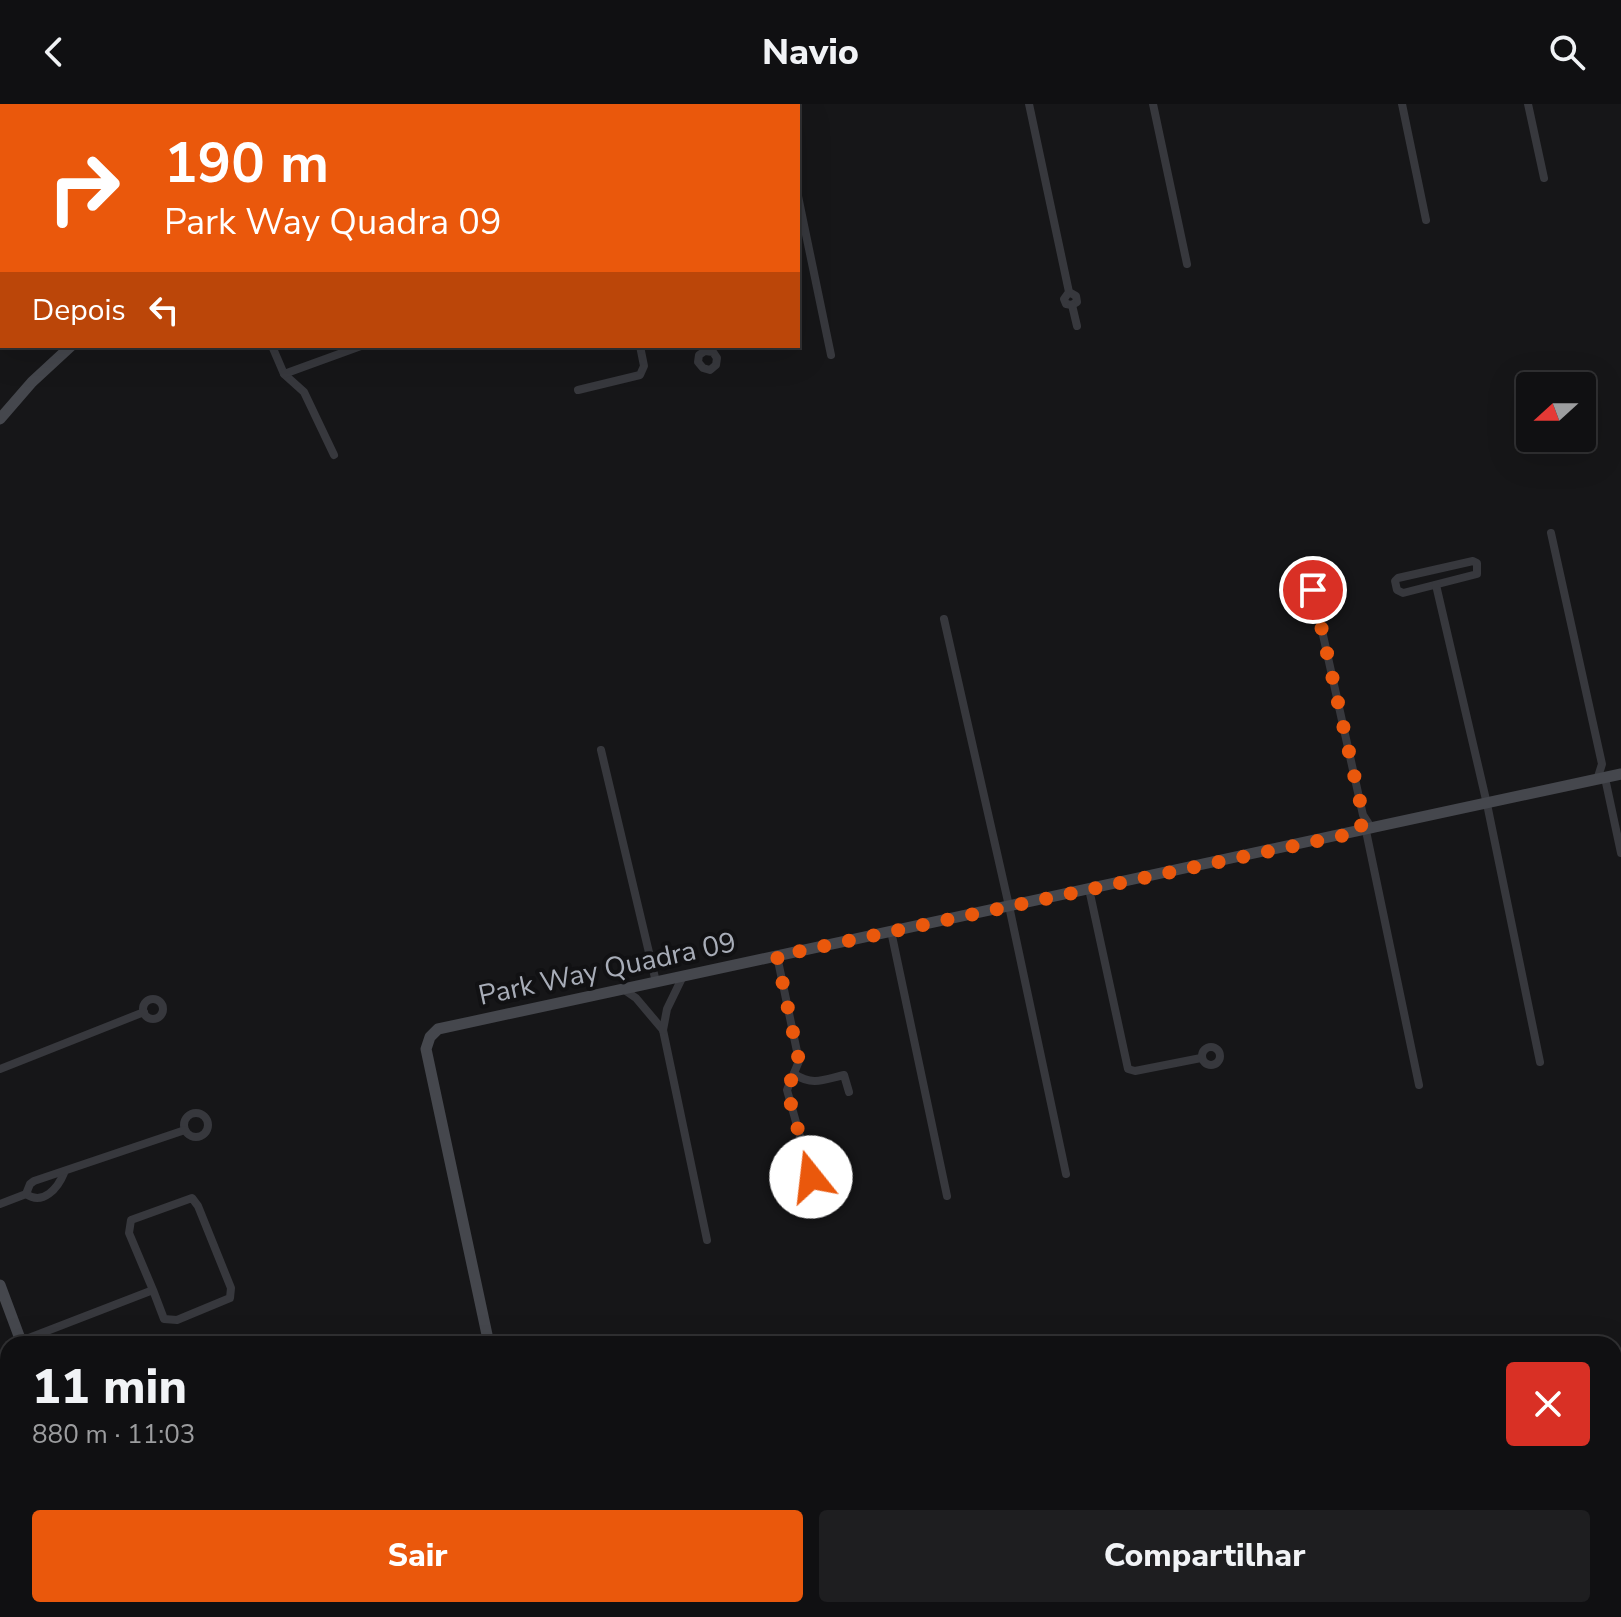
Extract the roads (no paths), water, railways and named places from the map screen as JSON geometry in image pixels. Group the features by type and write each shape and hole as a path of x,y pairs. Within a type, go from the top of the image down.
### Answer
{"street":[{"path":"1029,104 1069,292 1064,296 1064,302 1072,305 1077,326"},
{"path":"1153,104 1187,264"},
{"path":"1402,104 1426,220"},
{"path":"1528,104 1544,178"},
{"path":"800,206 831,355"},
{"path":"51,363 57,348"},
{"path":"0,419 69,348"},
{"path":"273,348 284,374 304,392 334,455"},
{"path":"284,374 356,348"},
{"path":"578,390 640,375 644,366 640,348"},
{"path":"1551,533 1602,764 1610,777 1621,853"},
{"path":"1477,562 1477,574 1436,585 1400,593 1395,581 1477,562"},
{"path":"1436,585 1487,804 1540,1062"},
{"path":"1313,590 1419,1085"},
{"path":"944,619 1066,1174"},
{"path":"601,750 656,982"},
{"path":"1602,764 1610,777"},
{"name":"Park Way Quadra 09","path":"487,1336 426,1049 427,1041 438,1029 1610,777"},
{"path":"1089,889 1126,1066 1135,1071 1201,1058"},
{"path":"891,931 947,1196"},
{"path":"777,956 798,1052 799,1067 788,1086 788,1096 819,1204"},
{"path":"683,976 667,1009 663,1030 707,1240"},
{"path":"623,989 649,1012 663,1030"},
{"path":"649,1012 667,1009"},
{"path":"0,1069 144,1012"},
{"path":"794,1074 807,1082 844,1075 849,1092"},
{"path":"0,1204 26,1194 34,1181 185,1130"},
{"path":"26,1194 39,1198 55,1191 64,1173"},
{"path":"192,1198 198,1206 232,1294 225,1301 169,1321 162,1313 153,1290 129,1233 131,1220 192,1198"},
{"path":"0,1285 20,1336"},
{"path":"37,1336 153,1290"}]}
